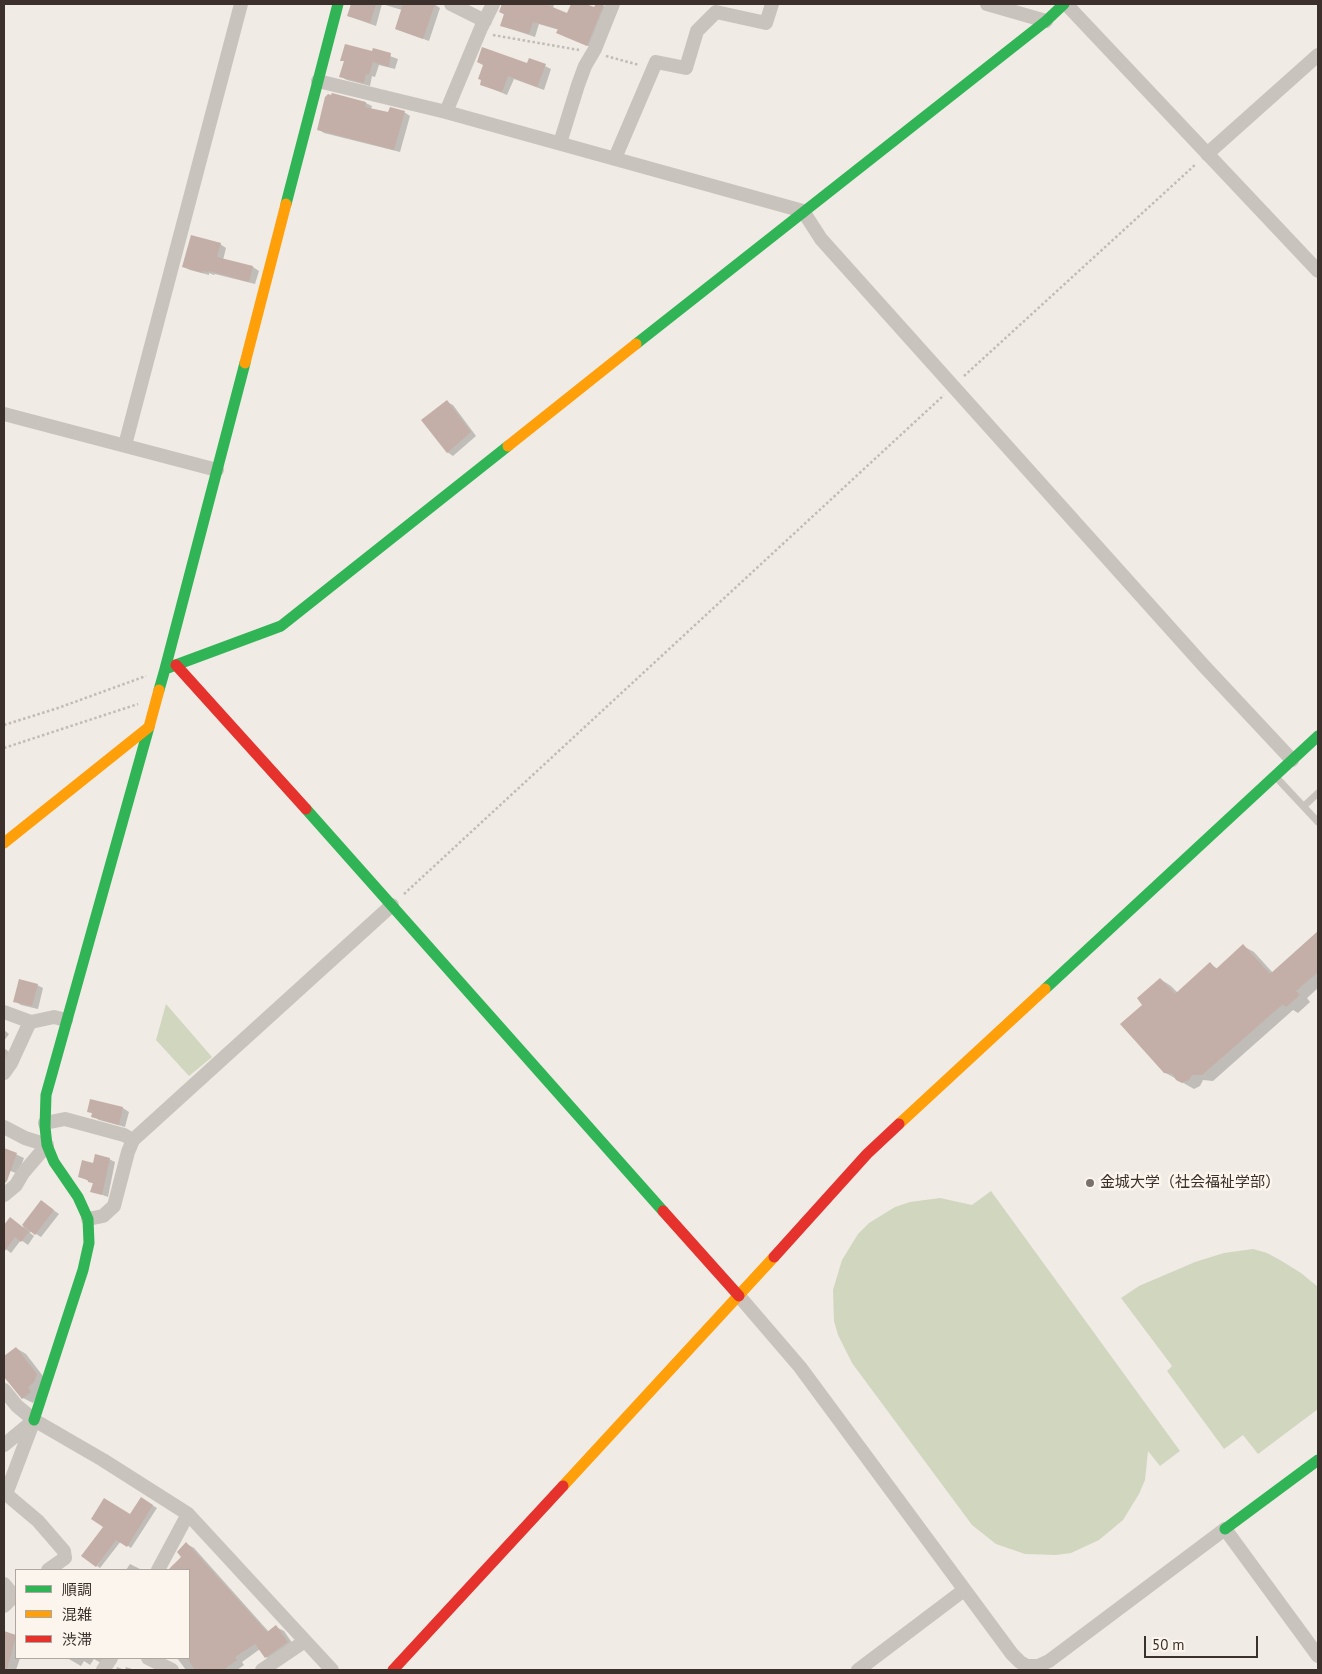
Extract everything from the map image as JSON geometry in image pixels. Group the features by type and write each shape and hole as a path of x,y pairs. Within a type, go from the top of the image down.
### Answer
{"street":[{"path":"125,446 241,4"},
{"path":"51,1569 64,1565 64,1551 38,1521 5,1496 34,1420 83,1270 89,1243 88,1219 78,1197 54,1162 47,1145 45,1123 46,1095 165,669 338,4"},
{"path":"451,4 482,27"},
{"path":"446,112 493,4"},
{"path":"560,143 578,84 594,52 613,4"},
{"path":"615,158 656,62 686,68 697,31 716,12 766,23 772,4"},
{"path":"987,4 1046,22"},
{"path":"165,669 281,626 803,211 1046,22 1065,4 1318,271"},
{"path":"1207,154 1318,54"},
{"path":"318,81 446,112 803,211 821,239 1204,666 1292,760"},
{"path":"4,414 218,470"},
{"path":"176,664 392,905 592,1134 740,1296 800,1367 964,1590 1020,1662 1028,1666 1038,1666 1049,1661 1318,1460"},
{"path":"4,843 149,727"},
{"path":"393,1670 740,1296 867,1154 1318,736"},
{"path":"88,1219 103,1216 114,1206 133,1140 392,905"},
{"path":"4,1012 32,1022 54,1017 66,1020"},
{"path":"4,1073 32,1022"},
{"path":"45,1123 65,1119 124,1135 133,1140"},
{"path":"4,1127 25,1138 47,1145"},
{"path":"4,1195 16,1185 23,1173 47,1145"},
{"path":"4,1390 17,1406 34,1420 103,1460 188,1514 332,1670"},
{"path":"4,1445 34,1420"},
{"path":"159,1569 188,1514"},
{"path":"1226,1529 1318,1656"},
{"path":"4,1584 11,1598"},
{"path":"858,1670 964,1590"},
{"path":"262,1670 305,1641"},
{"path":"103,1670 109,1659"},
{"path":"150,1659 172,1670"}],"lane":[{"path":"1275,776 1318,822"},
{"path":"1304,806 1318,793"}],"path":[{"path":"482,27 594,52 653,69"},
{"path":"392,905 1207,154"},
{"path":"4,725 58,708 165,669"},
{"path":"4,748 157,697"}],"green space":[{"path":"166,1004 212,1057 189,1076 156,1040"},
{"path":"991,1191 1180,1451 1160,1466 1148,1451 1145,1480 1123,1520 1099,1540 1071,1553 1056,1555 1025,1554 996,1544 972,1525 852,1363 838,1335 834,1321 833,1290 842,1260 858,1234 869,1223 895,1207 910,1202 940,1198 972,1205"},
{"path":"1253,1249 1267,1253 1280,1260 1301,1273 1318,1287 1318,1409 1258,1454 1243,1435 1224,1449 1167,1371 1172,1366 1121,1298 1139,1286 1195,1262 1224,1253"}],"building":[{"path":"351,4 376,4 370,23 347,16"},
{"path":"403,4 435,4 423,39 395,29"},
{"path":"502,4 545,4 567,13 571,4 586,4 594,7 596,4 604,4 587,46 556,33 558,29 533,22 529,34 500,26 504,14 499,12"},
{"path":"345,44 372,51 373,48 391,53 389,67 373,62 369,75 366,74 364,83 339,77 344,61 340,61"},
{"path":"482,47 527,63 529,58 546,64 537,87 508,76 501,92 480,85 481,80 478,79 483,65 477,62"},
{"path":"332,93 366,102 365,107 388,112 390,107 405,111 394,150 317,130 325,97"},
{"path":"191,235 221,243 217,257 253,266 249,282 209,271 203,271 203,273 182,267"},
{"path":"447,400 471,432 447,453 421,420"},
{"path":"1318,931 1318,972 1296,991 1300,995 1286,1007 1283,1004 1202,1075 1192,1075 1189,1080 1182,1083 1176,1080 1173,1074 1164,1073 1120,1024 1142,1005 1137,998 1160,978 1175,994 1210,962 1216,969 1243,944 1270,974"},
{"path":"19,979 38,984 32,1006 13,1002"},
{"path":"90,1099 123,1107 119,1125 91,1117 92,1113 87,1112"},
{"path":"4,1148 17,1153 7,1181 4,1184"},
{"path":"95,1154 110,1158 102,1195 90,1192 93,1183 78,1177 82,1160 93,1163"},
{"path":"41,1200 54,1210 35,1235 22,1225"},
{"path":"10,1217 29,1232 21,1242 15,1237 4,1252 4,1225"},
{"path":"16,1347 37,1374 34,1382 28,1387 31,1392 22,1399 4,1377 4,1356"},
{"path":"141,1497 153,1505 127,1547 116,1540 96,1567 81,1556 103,1527 91,1519 104,1498 130,1514"},
{"path":"186,1542 267,1632 276,1625 288,1642 265,1658 255,1644 235,1657 237,1660 223,1670 195,1670 189,1661 190,1569 169,1569 181,1557 177,1552"},
{"path":"4,1631 15,1635 15,1639 7,1670 4,1670"}],"traffic: fast":[{"path":"286,204 338,4"},
{"path":"636,344 1046,21 1064,4"},
{"path":"165,669 245,363"},
{"path":"159,690 165,669 281,626 508,446"},
{"path":"34,1420 83,1270 89,1243 88,1219 78,1197 54,1162 47,1145 45,1127 46,1095 149,727"},
{"path":"1045,989 1318,736"},
{"path":"306,809 663,1211"},
{"path":"1225,1529 1318,1460"}],"traffic: slow":[{"path":"245,363 286,204"},
{"path":"508,446 636,344"},
{"path":"4,843 149,727 159,690"},
{"path":"899,1124 1045,989"},
{"path":"563,1486 774,1257"}],"traffic: jam":[{"path":"176,665 306,809"},
{"path":"774,1257 867,1154 899,1124"},
{"path":"663,1211 739,1296"},
{"path":"393,1670 563,1486"}],"place":[{"name":"金城大学（社会福祉学部）","path":"1090,1183"}]}
